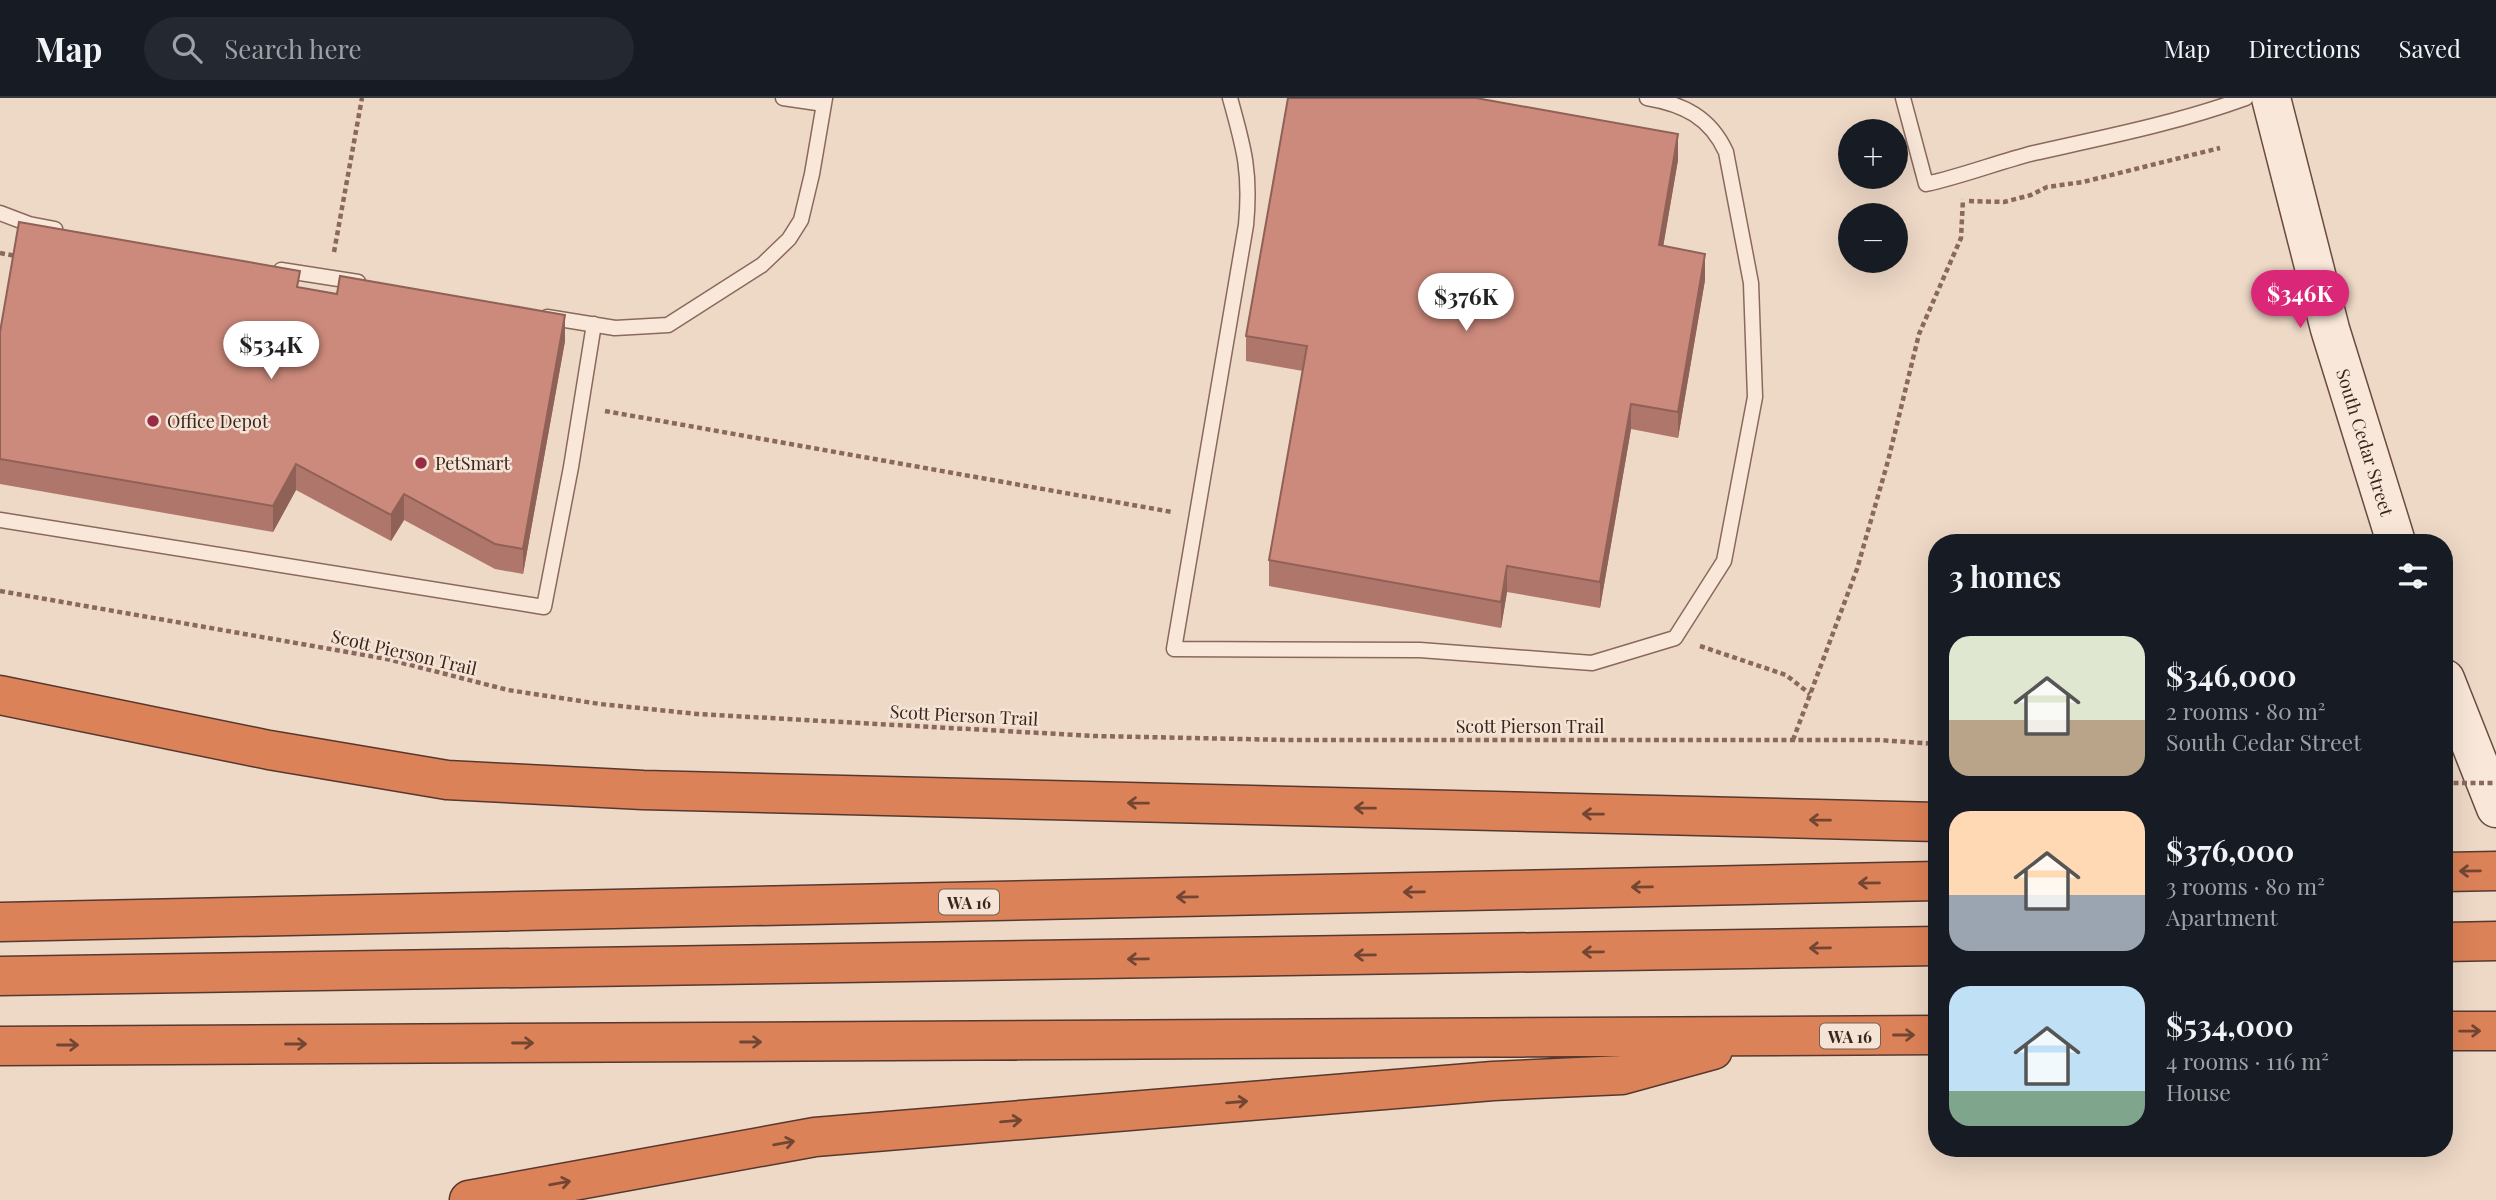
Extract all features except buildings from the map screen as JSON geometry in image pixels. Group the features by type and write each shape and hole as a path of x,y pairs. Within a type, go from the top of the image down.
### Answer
{"highway":[{"path":"0,695 269,750 447,780 643,790 1928,822"},
{"path":"2453,872 2496,871"},
{"name":"WA 16","path":"0,922 1928,881"},
{"path":"2453,942 2496,942"},
{"path":"0,976 1928,946"},
{"path":"2453,1031 2496,1031"},
{"name":"WA 16","path":"0,1046 1928,1035"},
{"path":"469,1200 815,1137 1479,1082 1622,1074 1762,1036"}],"main road":[{"name":"South Cedar Street","path":"2271,98 2330,328 2394,534"},
{"path":"2453,699 2496,808"}],"lane":[{"path":"528,314 615,328 668,326 762,265 789,239 801,220 825,101 783,98"},
{"path":"1230,98 1246,155 1248,200 1174,649 1420,650 1592,663 1675,638 1724,561 1755,397 1751,283 1726,152 1718,134 1703,120 1684,108 1647,98"},
{"path":"1903,98 1926,184 1961,177 2031,154 2208,112 2246,98"},
{"path":"0,213 29,224 75,233"},
{"path":"262,266 367,283"},
{"path":"0,520 544,607 571,467 594,324"}],"path":[{"path":"330,278 362,98"},
{"path":"1963,201 2004,202 2031,195 2046,187 2083,183 2220,148"},
{"path":"1793,740 1857,569 1888,461 1919,334 1961,237 1961,177"},
{"name":"Scott Pierson Trail","path":"0,592 387,659 508,690 600,704 697,714 1109,736 1317,740 1879,740 1928,743"},
{"path":"1675,638 1786,675 1810,694"},
{"path":"2453,783 2496,783"}],"place":[{"name":"Office Depot","path":"153,421"},
{"name":"PetSmart","path":"421,463"}]}
